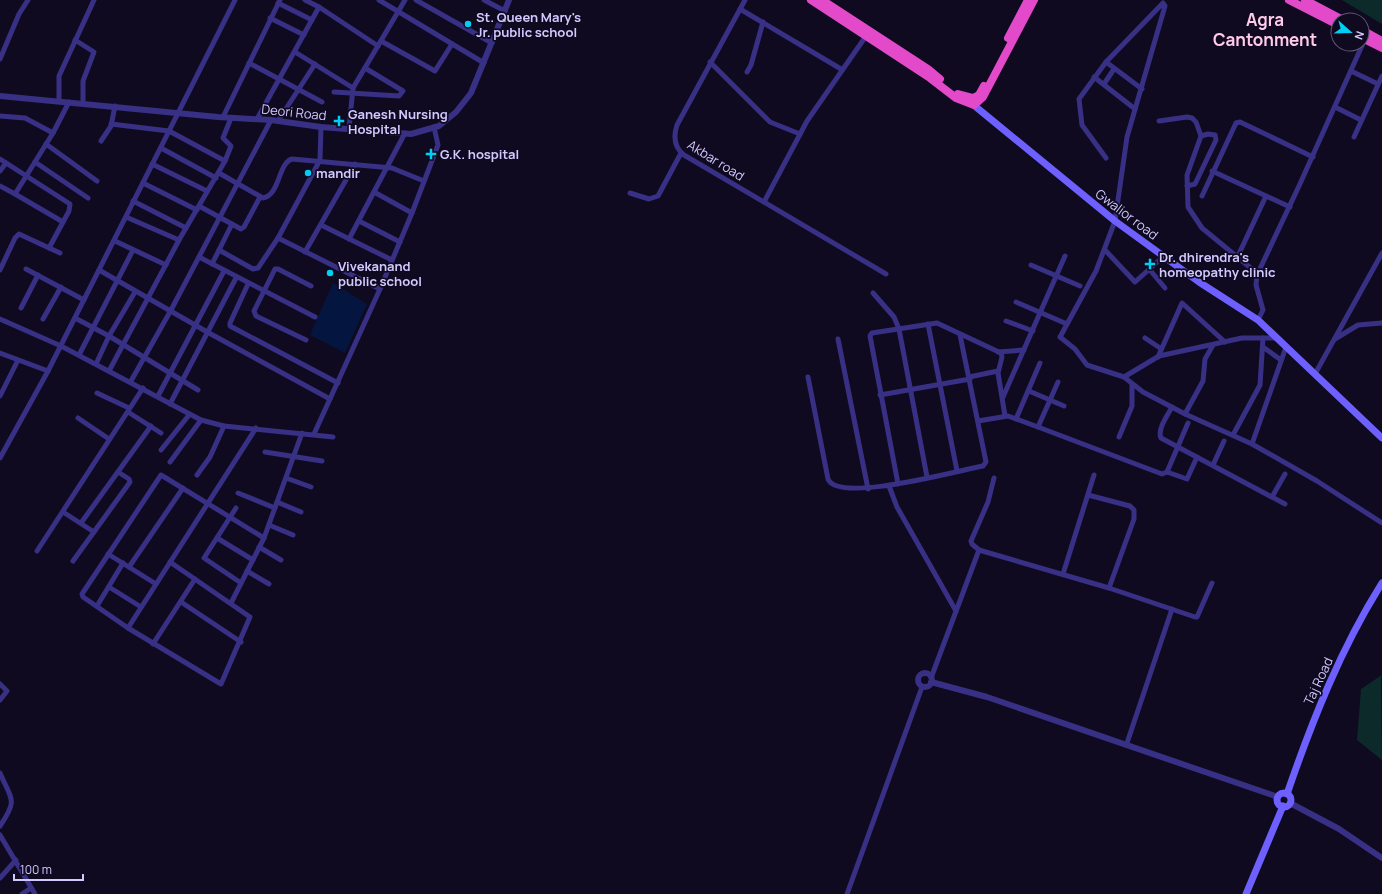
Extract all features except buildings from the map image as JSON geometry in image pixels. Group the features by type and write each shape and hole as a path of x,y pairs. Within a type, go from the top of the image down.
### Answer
{"highway":[{"path":"811,0 930,78 962,102 983,98 1034,0"},
{"path":"822,0 928,69 959,94 973,101"},
{"path":"973,101 980,93 1028,0"},
{"path":"1289,0 1330,21"},
{"path":"1305,0 1330,13"},
{"path":"1370,34 1382,41"},
{"path":"1370,42 1382,48"}],"main road":[{"name":"Gwalior road","path":"973,101 1115,221 1258,320 1382,438"},
{"name":"Taj Road","path":"1287,794 1308,732 1317,711 1367,606 1382,583"},
{"path":"1283,793 1290,796 1290,803 1283,806 1278,802 1278,797 1283,793"},
{"path":"1246,894 1283,806"}],"street":[{"path":"0,59 19,14 28,0"},
{"path":"59,101 58,76 94,0"},
{"path":"0,458 48,372 115,240 133,201 236,0"},
{"path":"305,0 319,7 378,46"},
{"path":"379,0 484,63"},
{"path":"349,128 353,91 381,40 406,0"},
{"path":"416,0 492,43"},
{"path":"484,0 505,11"},
{"name":"Deori Road","path":"0,96 231,118 271,120 321,127 411,134 434,128 456,112 471,93 510,0"},
{"name":"Akbar road","path":"744,0 677,125 675,141 682,153 886,274"},
{"path":"223,117 279,1 312,20"},
{"path":"1106,158 1082,125 1078,104 1081,95 1106,62 1165,2"},
{"path":"1165,2 1142,89 1127,137 1115,221 1105,250 1084,295 1060,337 1075,349 1084,363 1124,377 1143,392 1185,414 1252,444 1316,481 1382,523"},
{"path":"257,119 319,7"},
{"path":"740,9 841,69"},
{"path":"270,18 304,35"},
{"path":"747,72 751,65 763,22"},
{"path":"764,202 800,134 841,69 866,36"},
{"path":"75,40 94,52 83,81 83,103"},
{"path":"381,40 435,71 452,44"},
{"path":"295,52 315,64 353,91"},
{"path":"1258,320 1263,310 1256,285 1258,274 1313,157 1358,52"},
{"path":"710,62 770,122 800,134"},
{"path":"1106,62 1142,89"},
{"path":"248,63 322,102"},
{"path":"278,121 315,64"},
{"path":"334,92 353,91 399,96 403,91 365,68"},
{"path":"1104,84 1114,69"},
{"path":"1351,71 1378,84"},
{"path":"1354,137 1382,76"},
{"path":"1094,77 1135,109"},
{"path":"15,194 53,133 69,102"},
{"path":"101,141 111,124 115,106"},
{"path":"1335,107 1361,120"},
{"path":"0,116 25,118 53,133"},
{"path":"109,371 179,240 225,161 231,146 223,138 231,118"},
{"path":"1159,121 1192,118 1196,122 1201,136 1188,170 1188,207 1197,223 1258,274"},
{"path":"131,381 171,310 271,120"},
{"path":"1202,196 1234,124 1237,122 1313,157"},
{"path":"111,124 169,131 225,161"},
{"path":"219,250 255,269 258,268 278,238 320,160 321,127"},
{"path":"314,434 380,289 412,213 438,145 434,128"},
{"path":"349,239 406,133"},
{"path":"1187,186 1195,184 1216,140 1212,134 1201,136"},
{"path":"46,144 97,181"},
{"path":"161,148 216,178"},
{"path":"630,193 649,199 658,196 682,153"},
{"path":"0,159 70,204 63,222 49,248"},
{"path":"219,172 260,197 266,197 271,193 290,159 320,160 388,167 424,181"},
{"path":"35,162 88,198"},
{"path":"0,171 6,163"},
{"path":"152,164 207,192"},
{"path":"305,252 355,164"},
{"path":"1212,172 1290,207"},
{"path":"143,183 243,229 260,197"},
{"path":"0,186 63,222"},
{"path":"374,192 412,213"},
{"path":"1237,258 1266,196"},
{"path":"133,201 186,228"},
{"path":"126,217 179,240"},
{"path":"358,221 400,242"},
{"path":"212,264 232,224"},
{"path":"321,225 392,260"},
{"path":"0,270 15,238 19,234 60,253"},
{"path":"278,238 380,289"},
{"path":"115,240 166,265"},
{"path":"78,355 133,250"},
{"path":"1105,250 1133,281 1139,281 1164,256"},
{"path":"1315,374 1382,253"},
{"path":"1003,397 1065,256"},
{"path":"199,257 263,292 315,317"},
{"path":"1031,265 1080,286"},
{"path":"26,269 84,300"},
{"path":"306,340 254,314 254,309 276,269 311,286"},
{"path":"99,270 135,292 171,310 208,333 330,399"},
{"path":"1150,270 1165,288"},
{"path":"158,396 224,271"},
{"path":"21,308 38,275"},
{"path":"170,404 236,278"},
{"path":"248,284 230,326 338,382"},
{"path":"43,318 61,287"},
{"path":"96,364 109,336 135,292"},
{"path":"873,293 894,318 899,329 927,477"},
{"path":"1016,302 1067,324"},
{"path":"1158,357 1160,348 1183,303 1225,342"},
{"path":"75,318 109,336 198,390"},
{"path":"0,319 61,346 131,381 189,415 201,420 224,426 256,428 333,437"},
{"path":"1006,321 1032,332"},
{"path":"1334,340 1356,326 1382,323"},
{"path":"928,324 957,471"},
{"path":"898,484 870,336 874,332 928,324 939,324 998,352 1002,357 998,371 1005,416"},
{"path":"808,377 829,482 834,485 845,488 868,489 983,466 985,463 978,421 960,335"},
{"path":"1145,338 1160,348"},
{"path":"1124,377 1158,357 1242,338 1276,338"},
{"path":"1232,435 1259,389 1263,338"},
{"path":"838,339 868,489"},
{"path":"1185,414 1203,381 1205,359 1213,345"},
{"path":"1263,347 1281,360"},
{"path":"1252,444 1286,347"},
{"path":"998,352 1024,350"},
{"path":"0,353 48,372"},
{"path":"0,396 18,360"},
{"path":"1016,419 1040,363"},
{"path":"880,395 998,371"},
{"path":"1038,427 1058,382"},
{"path":"1119,437 1133,404 1132,384"},
{"path":"37,551 142,388"},
{"path":"1029,391 1064,406"},
{"path":"97,393 128,410 161,433"},
{"path":"1172,407 1159,436 1285,504"},
{"path":"161,450 189,415"},
{"path":"978,421 1005,416 1016,419 1159,474 1165,474 1167,472 1187,478 1197,457"},
{"path":"78,418 109,439"},
{"path":"170,462 201,420"},
{"path":"1167,472 1188,423"},
{"path":"81,523 151,426"},
{"path":"197,475 210,457 224,426"},
{"path":"128,628 256,428"},
{"path":"230,603 264,538 302,433"},
{"path":"1213,465 1224,441"},
{"path":"265,452 322,461"},
{"path":"73,561 130,482 129,479 118,472"},
{"path":"1272,497 1285,474"},
{"path":"170,562 250,617 241,642 222,683 219,684 128,628 82,595 161,475 264,538"},
{"path":"1063,574 1094,475"},
{"path":"286,478 310,487"},
{"path":"994,478 988,502 971,541 972,544 979,550 1109,588 1197,617 1212,583"},
{"path":"889,486 897,507 956,611"},
{"path":"129,567 183,488"},
{"path":"238,494 275,508"},
{"path":"1088,495 1130,506 1134,510 1134,519 1109,588"},
{"path":"277,502 301,512"},
{"path":"236,508 231,518 205,556 205,559 241,583"},
{"path":"63,512 94,532"},
{"path":"269,525 293,535"},
{"path":"217,538 253,560"},
{"path":"259,548 281,560"},
{"path":"979,550 956,611 931,680 929,686 922,686 918,682 920,676 926,674 931,680 988,697 1278,797"},
{"path":"108,554 156,584"},
{"path":"97,606 123,563"},
{"path":"247,571 268,584"},
{"path":"153,644 196,579"},
{"path":"109,587 141,607"},
{"path":"181,602 241,642"},
{"path":"1127,744 1172,609"},
{"path":"0,684 7,691 0,700"},
{"path":"846,894 922,686"},
{"path":"0,773 12,803 10,811 0,826"},
{"path":"1290,803 1339,829 1382,858"},
{"path":"0,835 35,894"},
{"path":"0,878 16,860"},
{"path":"22,894 31,888"}],"green space":[{"path":"1342,0 1382,0 1382,24 1370,17 1370,12 1362,12"},
{"path":"1382,675 1382,760 1357,740 1361,689"}],"water":[{"path":"333,283 367,304 345,353 310,335"}],"place":[{"name":"St. Queen Mary's Jr. public school","path":"468,24"},
{"name":"Ganesh Nursing Hospital","path":"339,121"},
{"name":"G.K. hospital","path":"431,154"},
{"name":"mandir","path":"308,173"},
{"name":"Dr. dhirendra's homeopathy clinic","path":"1150,264"},
{"name":"Vivekanand public school","path":"330,273"}],"district":[{"name":"Agra Cantonment","path":"1265,29"}]}
